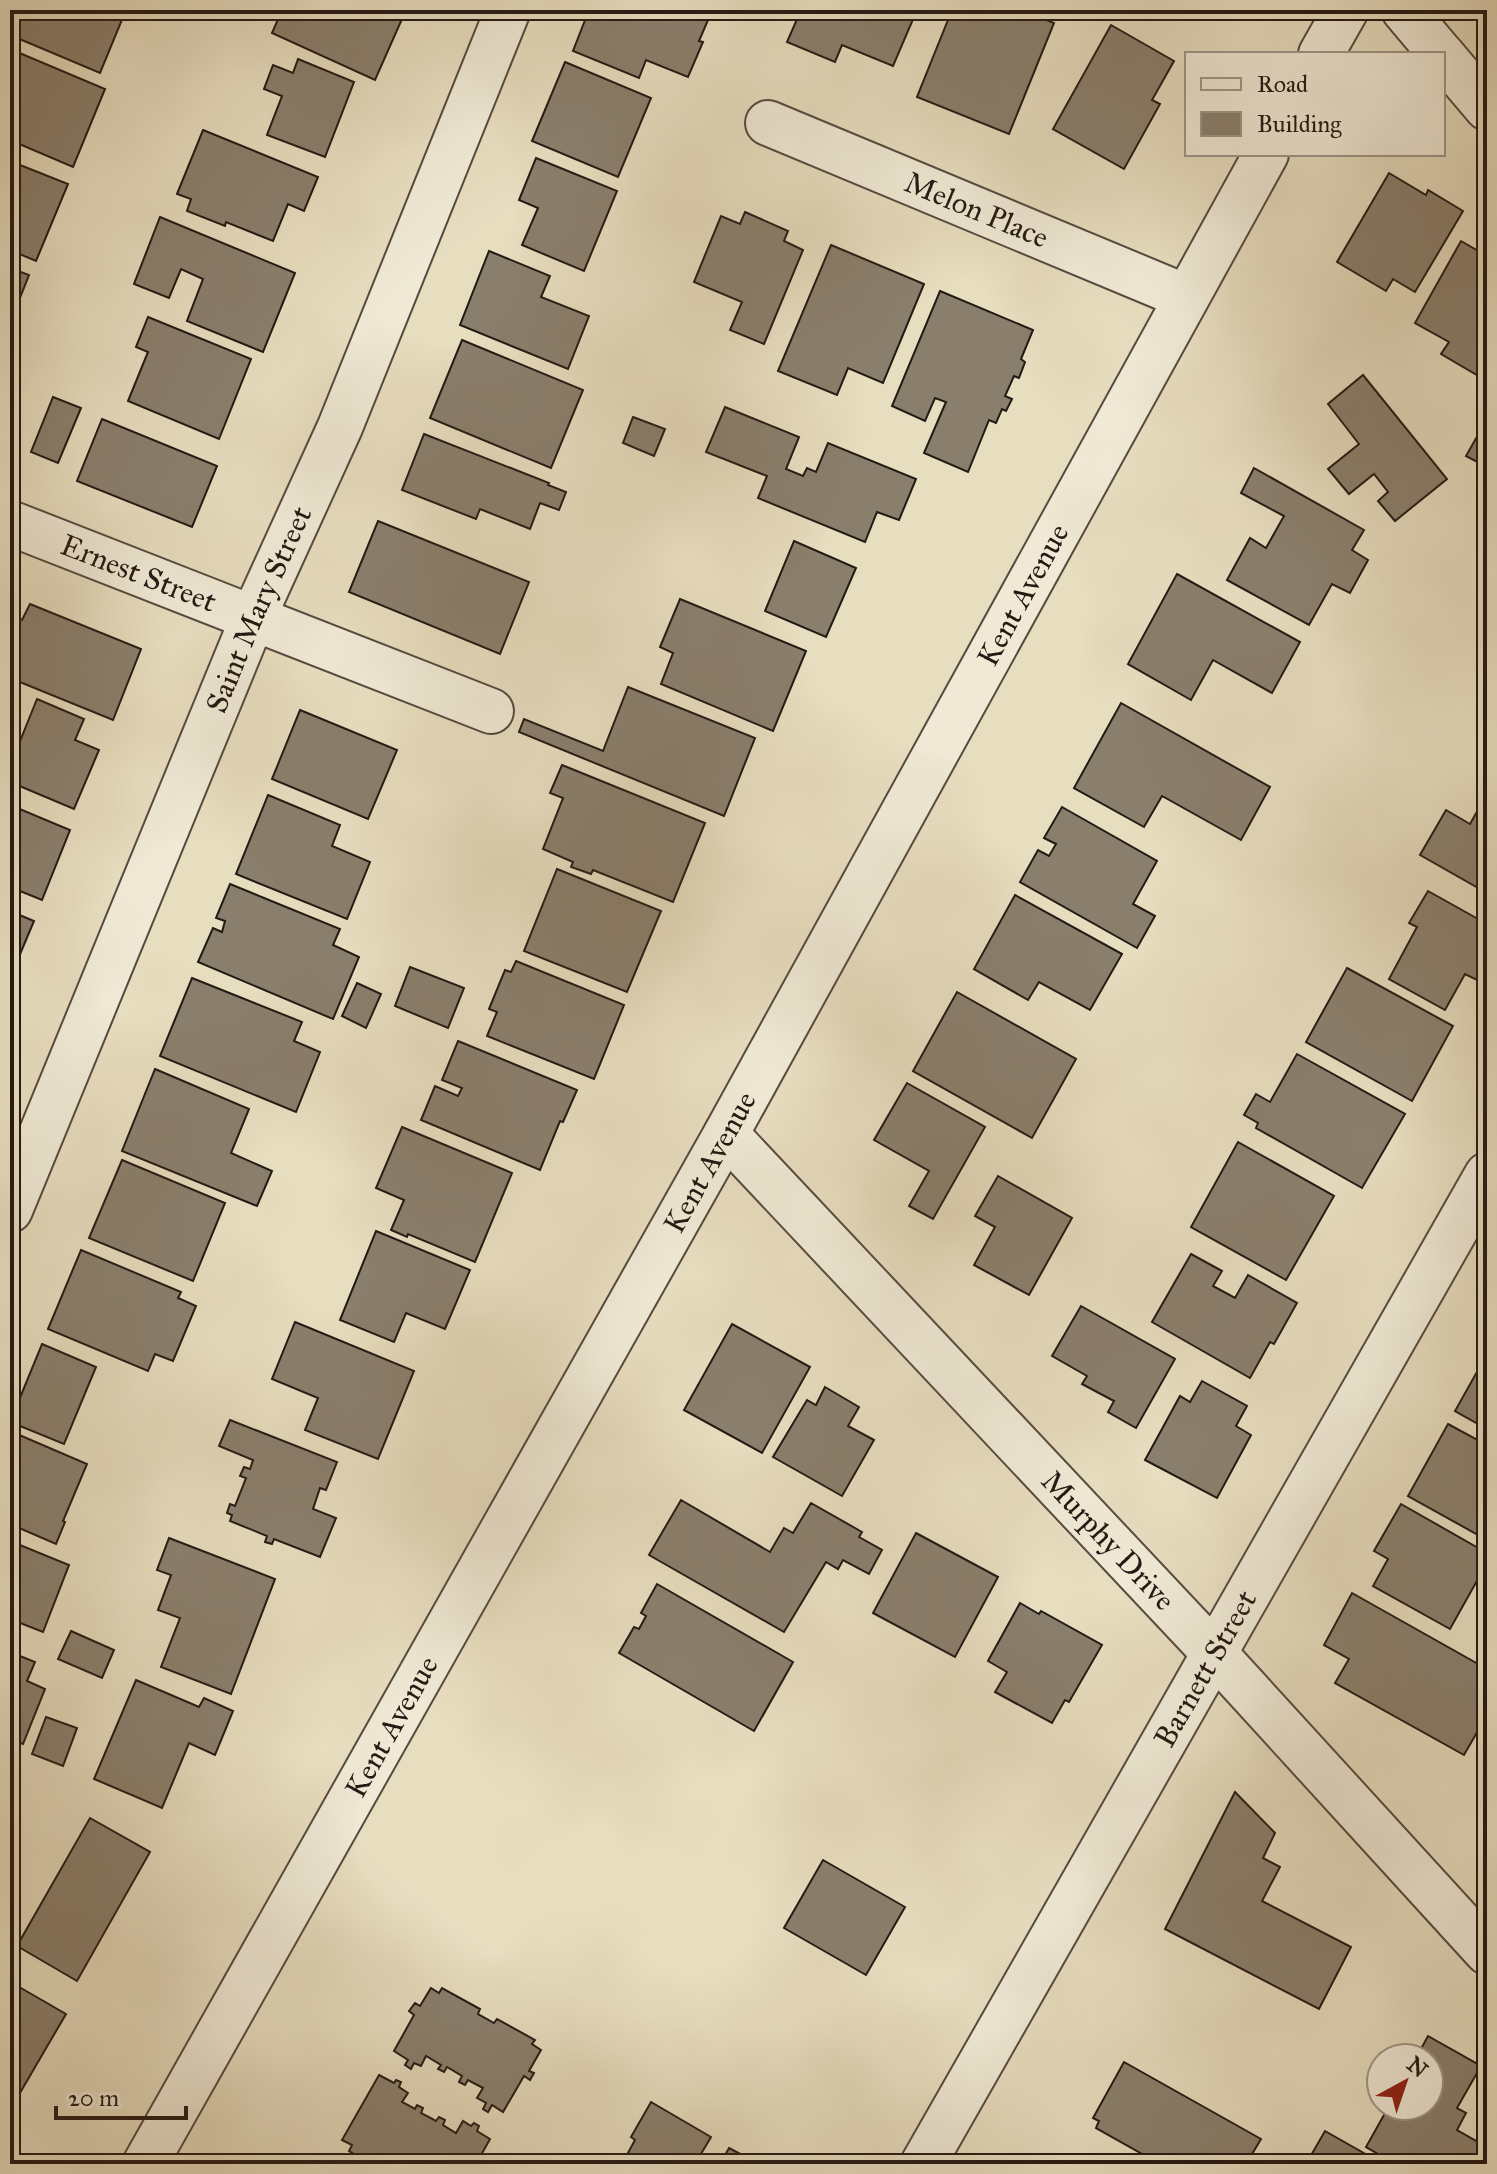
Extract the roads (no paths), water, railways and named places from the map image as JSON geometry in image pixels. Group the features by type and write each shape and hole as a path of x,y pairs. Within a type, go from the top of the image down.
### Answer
{"street":[{"name":"Saint Mary Street","path":"10,1210 253,618 340,427 508,10"},
{"path":"1322,52 1346,10"},
{"path":"1404,10 1439,52"},
{"path":"1445,59 1487,108"},
{"name":"Melon Place","path":"768,123 1186,297"},
{"name":"Kent Avenue","path":"145,2164 726,1134 1265,156"},
{"name":"Ernest Street","path":"10,523 491,711"},
{"name":"Murphy Drive","path":"726,1134 1215,1654 1487,1952"},
{"name":"Barnett Street","path":"923,2164 1487,1175"}]}
